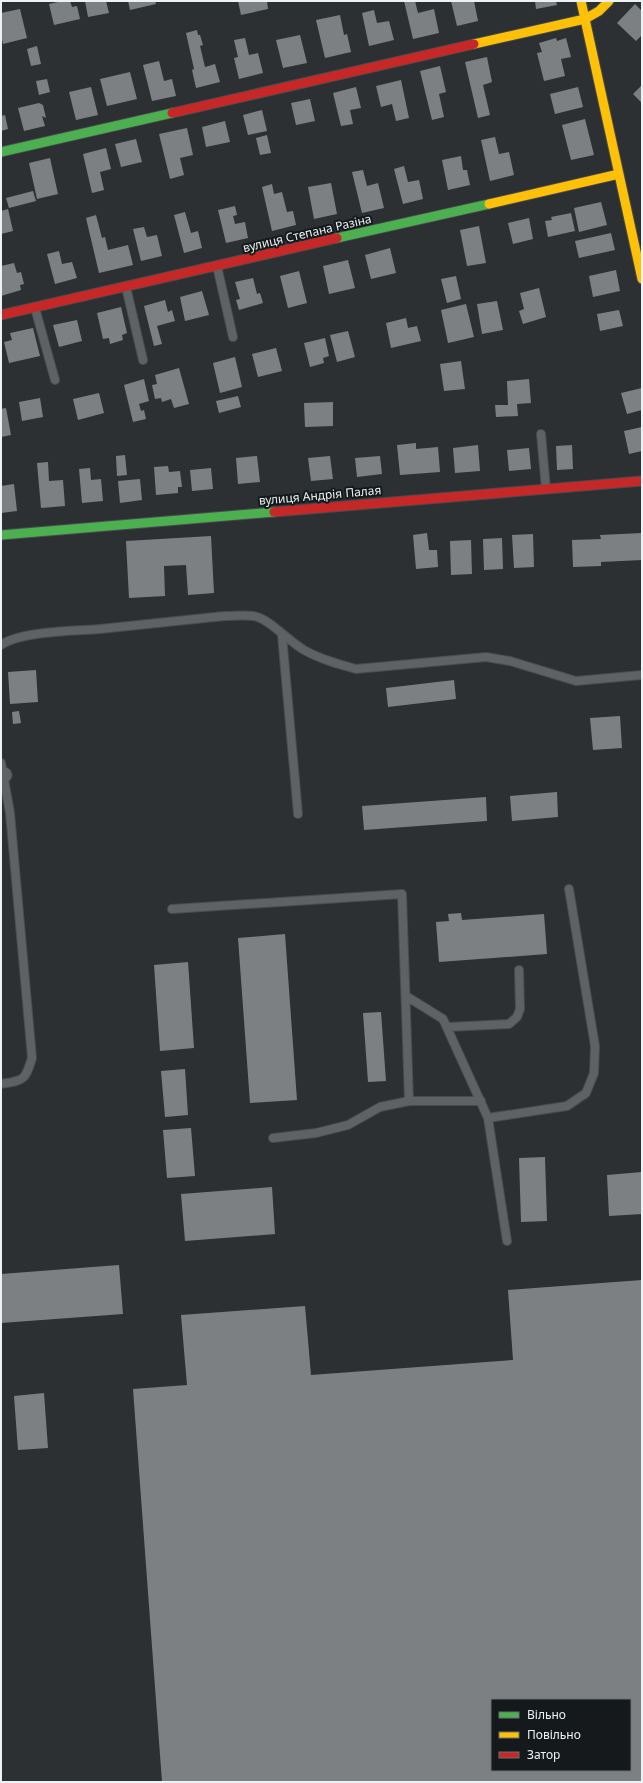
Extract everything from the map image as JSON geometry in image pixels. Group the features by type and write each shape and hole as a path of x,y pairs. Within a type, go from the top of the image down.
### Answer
{"street":[{"path":"581,1 619,174 637,233 642,279"},
{"path":"1,152 585,19 599,11 610,1"},
{"name":"вулиця Степана Разіна","path":"1,315 619,174"},
{"name":"вулиця Андрія Палая","path":"1,534 642,481"}],"lane":[{"path":"217,266 233,336"},
{"path":"126,287 143,360"},
{"path":"34,307 55,380"},
{"path":"541,434 546,488"},
{"path":"1,645 23,637 52,633 225,616 253,616 269,622 282,635 304,650 338,664 356,669 486,657 510,661 576,681 642,675"},
{"path":"282,635 298,814"},
{"path":"1,1084 20,1081 27,1075 32,1058 10,813 2,771"},
{"path":"488,1118 567,1106 586,1093 594,1073 594,1046 569,889"},
{"path":"172,909 402,894 409,1101"},
{"path":"448,1028 509,1024 516,1017 520,1009 519,970"},
{"path":"406,996 443,1018 481,1101 488,1118 507,1241"},
{"path":"274,1138 316,1133 348,1125 380,1107 409,1101 481,1101"}],"building":[{"path":"70,1 72,7 77,6 80,19 54,25 49,4"},
{"path":"85,1 106,1 109,13 88,17"},
{"path":"128,1 155,1 156,4 130,10"},
{"path":"238,1 267,1 268,9 241,15"},
{"path":"404,1 415,1 418,13 434,9 439,33 413,39"},
{"path":"451,1 474,1 478,21 457,26"},
{"path":"535,1 556,1 557,5 536,9"},
{"path":"635,4 642,11 642,35 636,41 617,23"},
{"path":"20,9 27,38 3,44 1,35 1,13"},
{"path":"374,10 377,23 389,21 394,40 369,46 362,13"},
{"path":"340,15 344,35 347,34 351,52 325,58 316,20"},
{"path":"197,30 203,45 200,46 205,67 215,64 220,82 196,88 192,70 194,69 186,33"},
{"path":"300,35 307,63 283,68 276,40"},
{"path":"245,38 249,55 258,53 263,73 239,79 234,58 238,57 234,40"},
{"path":"556,38 557,41 566,38 571,57 561,59 565,76 544,81 537,53 542,52 539,43"},
{"path":"37,46 41,64 31,66 27,49"},
{"path":"487,57 492,82 483,85 490,115 478,118 465,62"},
{"path":"159,61 164,81 172,79 176,96 152,101 143,65"},
{"path":"440,66 446,92 439,94 444,117 432,120 420,71"},
{"path":"130,72 137,99 107,106 100,79"},
{"path":"47,79 50,92 39,95 36,81"},
{"path":"401,80 409,118 396,121 392,104 381,107 376,86"},
{"path":"642,85 642,103 633,94"},
{"path":"91,87 98,115 76,120 69,92"},
{"path":"356,87 361,108 350,110 353,124 341,126 333,93"},
{"path":"578,87 583,107 555,114 550,94"},
{"path":"310,99 315,121 296,125 291,103"},
{"path":"39,103 43,105 46,118 42,116 45,126 24,131 18,108"},
{"path":"262,110 267,131 248,135 243,115"},
{"path":"5,115 8,129 1,131 1,116"},
{"path":"585,119 594,155 571,160 562,125"},
{"path":"225,121 230,142 206,147 202,127"},
{"path":"187,128 193,155 180,158 184,175 170,179 159,134"},
{"path":"267,135 271,153 260,155 256,138"},
{"path":"495,137 499,154 509,152 514,175 490,181 481,140"},
{"path":"136,139 142,162 121,167 115,144"},
{"path":"106,148 111,169 100,172 104,190 92,193 83,154"},
{"path":"461,156 463,170 467,170 470,185 448,190 442,160"},
{"path":"50,158 58,194 37,199 29,163"},
{"path":"404,166 408,182 419,180 423,199 403,204 394,169"},
{"path":"363,170 367,186 378,183 384,208 362,213 352,172"},
{"path":"331,183 337,214 314,219 308,187"},
{"path":"272,184 274,194 282,192 287,212 293,211 296,225 272,231 262,187"},
{"path":"33,191 36,201 9,208 6,198"},
{"path":"601,202 607,225 579,232 574,208"},
{"path":"235,206 237,215 233,216 235,224 245,222 248,238 226,243 218,210"},
{"path":"8,209 13,231 1,234 1,211"},
{"path":"185,212 191,233 198,231 202,248 184,253 174,215"},
{"path":"571,213 575,231 548,237 545,221 552,220 551,217"},
{"path":"96,215 102,238 105,237 108,250 128,245 133,265 99,273 86,218"},
{"path":"529,218 533,239 513,244 508,223"},
{"path":"479,226 486,263 467,266 460,230"},
{"path":"144,227 147,237 157,235 162,256 141,261 133,229"},
{"path":"611,233 615,250 579,258 575,241"},
{"path":"390,248 396,273 371,279 365,255"},
{"path":"59,251 62,264 72,262 77,278 55,284 47,254"},
{"path":"348,260 355,288 329,294 323,266"},
{"path":"14,263 17,273 21,272 24,284 20,285 21,290 1,296 1,266"},
{"path":"616,270 620,291 593,297 589,276"},
{"path":"299,271 307,303 288,308 280,276"},
{"path":"456,276 461,299 447,303 441,279"},
{"path":"253,278 257,294 260,293 263,303 239,310 236,300 240,299 235,282"},
{"path":"539,288 546,317 523,324 519,311 524,309 520,293"},
{"path":"202,291 209,315 185,321 180,297"},
{"path":"165,300 168,312 172,310 175,321 157,326 162,344 154,346 144,306"},
{"path":"497,301 503,330 482,334 477,304"},
{"path":"466,304 474,337 448,343 441,310"},
{"path":"121,307 127,333 122,335 123,340 110,344 109,338 103,339 97,313"},
{"path":"619,310 623,326 600,331 597,314"},
{"path":"406,318 408,328 417,326 421,341 391,348 386,323"},
{"path":"77,320 82,341 59,347 53,325"},
{"path":"33,328 40,356 9,363 4,342 12,340 10,333"},
{"path":"348,331 355,357 337,362 330,335"},
{"path":"325,338 329,356 323,358 324,363 310,367 304,343"},
{"path":"276,348 282,371 258,377 252,354"},
{"path":"235,357 242,387 220,393 213,363"},
{"path":"461,361 465,389 444,391 440,364"},
{"path":"179,368 189,404 174,408 171,399 162,402 161,398 155,399 152,385 157,384 155,375"},
{"path":"144,379 149,401 139,404 141,411 144,410 146,419 133,422 124,385"},
{"path":"529,379 531,403 517,404 518,416 496,417 495,405 508,405 507,381"},
{"path":"642,388 642,410 627,414 621,393"},
{"path":"99,393 104,413 78,420 73,399"},
{"path":"238,396 241,407 219,413 216,401"},
{"path":"40,398 43,417 22,421 19,402"},
{"path":"333,402 333,426 305,427 304,403"},
{"path":"6,408 11,435 1,437 1,409"},
{"path":"642,427 642,451 629,454 624,431"},
{"path":"416,443 416,449 438,447 440,472 400,475 397,445"},
{"path":"478,445 480,471 455,473 453,448"},
{"path":"572,445 573,469 557,470 556,446"},
{"path":"529,448 531,469 509,471 507,450"},
{"path":"125,455 127,475 117,476 116,456"},
{"path":"257,456 260,482 238,484 236,458"},
{"path":"330,456 333,479 311,481 308,458"},
{"path":"380,456 382,474 357,477 355,458"},
{"path":"48,462 49,481 63,480 65,506 41,508 37,463"},
{"path":"168,466 169,472 180,471 182,487 178,487 178,493 156,495 154,467"},
{"path":"90,468 91,480 101,479 103,501 82,503 79,469"},
{"path":"211,468 213,489 192,491 190,470"},
{"path":"140,479 142,500 120,503 118,481"},
{"path":"14,484 17,511 1,513 1,486"},
{"path":"427,533 429,550 437,550 438,567 416,569 413,535"},
{"path":"642,533 642,560 601,562 601,566 573,567 572,540 601,539 600,535"},
{"path":"533,534 534,567 514,568 512,535"},
{"path":"211,536 214,593 188,595 186,565 164,566 165,596 129,598 126,541"},
{"path":"502,538 503,569 484,570 483,539"},
{"path":"471,540 472,574 451,575 450,541"},
{"path":"36,670 38,702 10,704 8,672"},
{"path":"454,680 456,699 388,707 386,688"},
{"path":"19,711 21,723 13,724 12,712"},
{"path":"620,716 622,748 593,750 590,718"},
{"path":"557,792 558,817 512,821 510,796"},
{"path":"486,797 487,821 364,830 362,806"},
{"path":"461,913 462,920 544,914 547,954 439,962 436,922 449,921 448,914"},
{"path":"285,934 297,1100 250,1103 238,938"},
{"path":"188,962 194,1048 160,1051 154,965"},
{"path":"381,1012 386,1081 368,1082 363,1013"},
{"path":"185,1069 188,1115 165,1117 161,1071"},
{"path":"191,1128 195,1176 167,1178 163,1130"},
{"path":"545,1157 547,1221 521,1222 519,1158"},
{"path":"642,1172 642,1214 609,1216 607,1175"},
{"path":"272,1187 275,1234 185,1241 181,1194"},
{"path":"119,1265 123,1314 1,1323 1,1274"},
{"path":"642,1280 642,1782 162,1782 133,1389 187,1385 181,1315 305,1306 311,1375 513,1360 508,1290"},
{"path":"44,1393 48,1448 18,1450 14,1396"}],"traffic: fast":[{"path":"1,152 172,113"},
{"path":"337,238 489,204"},
{"path":"1,535 274,512"}],"traffic: slow":[{"path":"581,1 642,279"},
{"path":"474,44 585,19 599,11 609,1"},
{"path":"489,204 619,174"}],"traffic: jam":[{"path":"172,113 474,44"},
{"path":"1,315 337,238"},
{"path":"274,512 642,481"}]}
